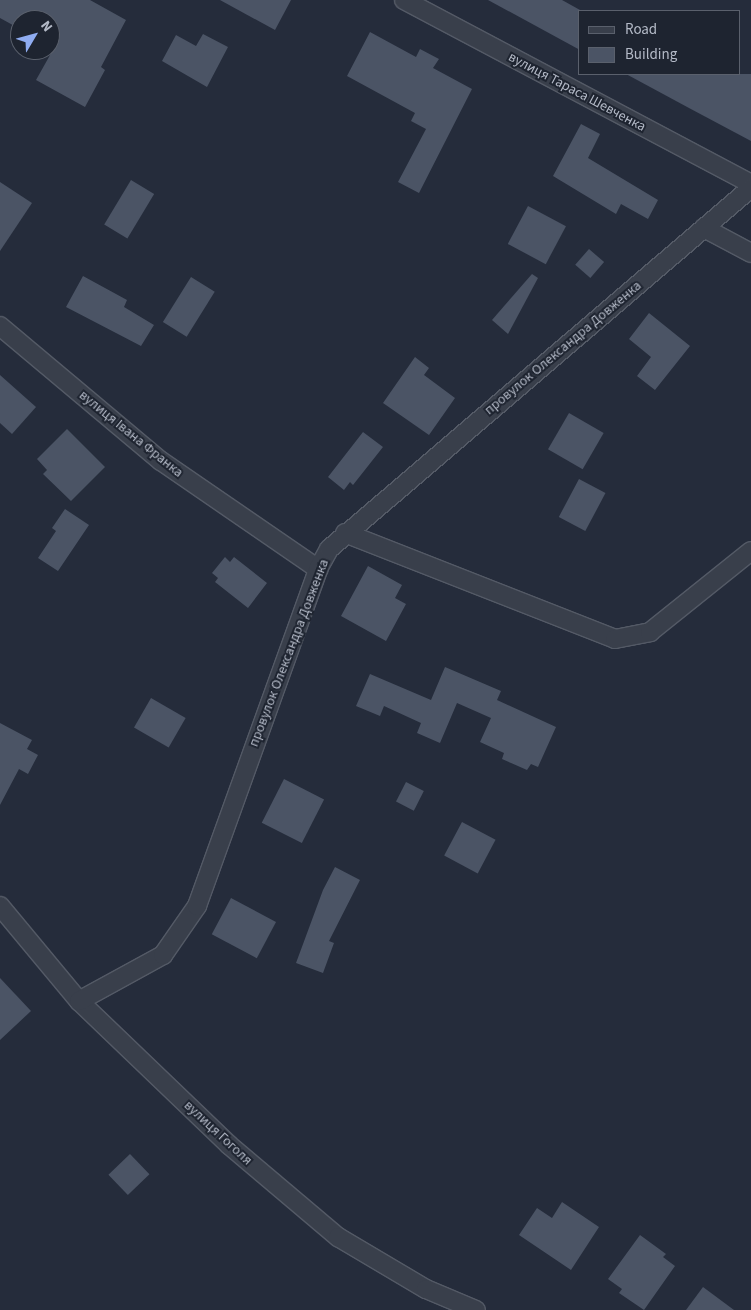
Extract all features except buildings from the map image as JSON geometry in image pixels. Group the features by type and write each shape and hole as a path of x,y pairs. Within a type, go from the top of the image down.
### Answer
{"street":[{"name":"вулиця Тараса Шевченка","path":"404,0 751,186"},
{"name":"провулок Олександра Довженка","path":"80,1002 163,955 197,906 318,569 329,549 751,186"},
{"path":"704,228 751,253"},
{"name":"вулиця Івана Франка","path":"0,326 161,461 318,569"},
{"path":"346,533 615,639 650,632 751,550"},
{"name":"вулиця Гоголя","path":"0,906 80,1002 229,1145 338,1237 426,1289 476,1310"}]}
